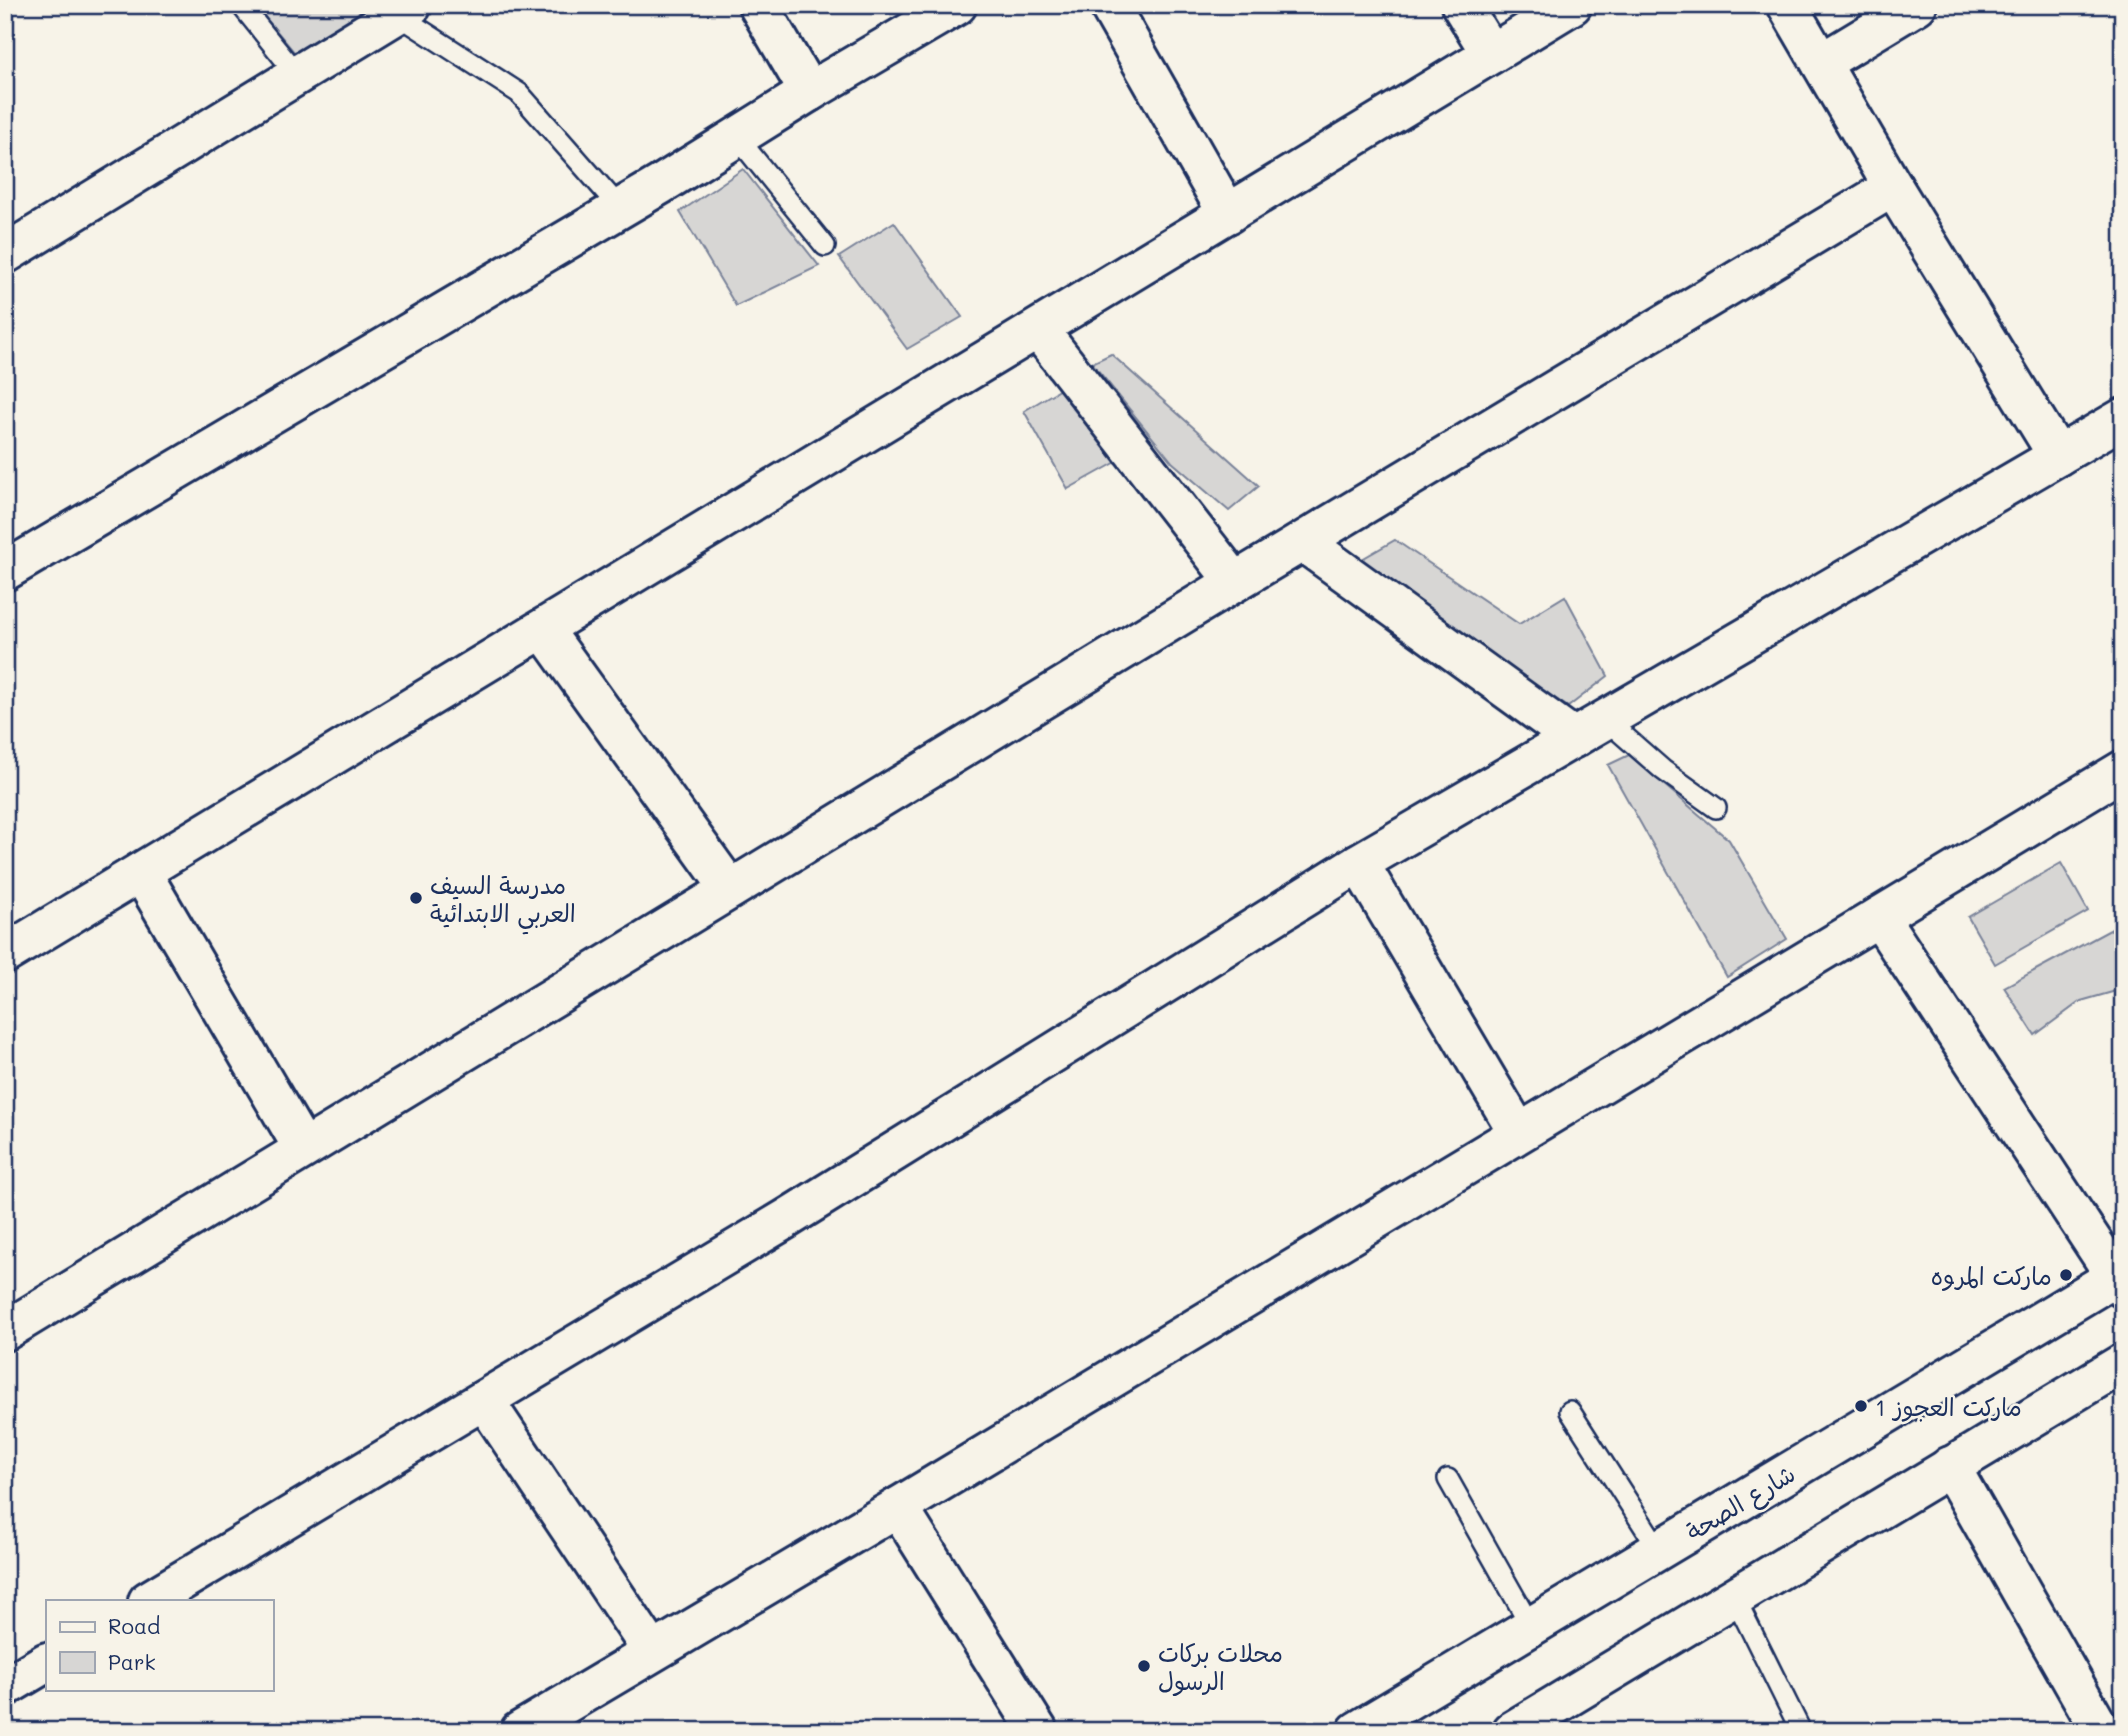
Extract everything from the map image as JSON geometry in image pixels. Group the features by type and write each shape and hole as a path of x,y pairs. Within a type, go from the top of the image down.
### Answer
{"street":[{"path":"758,5 809,92"},
{"path":"8,564 620,208 957,5"},
{"path":"1109,5 1228,214"},
{"path":"1461,5 1492,54"},
{"path":"5,954 1572,5"},
{"path":"1787,5 1893,187 2058,456"},
{"path":"1821,63 1917,5"},
{"path":"5,254 405,10"},
{"path":"5,1331 1235,582 1893,187"},
{"path":"1038,330 1235,582"},
{"path":"150,1600 786,1219 1359,863 2123,418"},
{"path":"1303,542 1590,729"},
{"path":"543,629 730,890"},
{"path":"520,1731 898,1507 2123,770"},
{"path":"1359,863 1518,1132"},
{"path":"141,872 303,1148"},
{"path":"1879,916 2121,1278"},
{"name":"شارع الصحة","path":"1356,1731 2121,1278"},
{"path":"1512,1731 2123,1363"},
{"path":"484,1400 652,1651"},
{"path":"1950,1466 2101,1731"},
{"path":"898,1507 1038,1731"},
{"path":"5,1687 46,1663"}],"lane":[{"path":"241,5 298,76"},
{"path":"405,10 519,93 620,208"},
{"path":"737,137 825,246"},
{"path":"1590,729 1663,771 1716,808"},
{"path":"1570,1411 1659,1550"},
{"path":"1448,1479 1531,1626"},
{"path":"1734,1596 1801,1731"}],"green space":[{"path":"255,5 355,5 362,15 299,58"},
{"path":"743,169 819,266 736,306 680,212"},
{"path":"894,222 962,317 907,349 839,257"},
{"path":"1111,354 1259,486 1229,511 1172,462 1092,363"},
{"path":"1067,385 1120,460 1068,489 1024,411"},
{"path":"1395,540 1519,624 1565,596 1608,676 1568,707 1355,563"},
{"path":"1629,755 1729,840 1787,939 1727,977 1608,765"},
{"path":"2061,863 2088,911 1995,964 1968,917"},
{"path":"2123,923 2123,989 2081,1001 2035,1035 2004,987"}],"place":[{"name":"مدرسة السيف العربي الابتدائية","path":"416,898"},
{"name":"ماركت المروه","path":"2066,1275"},
{"name":"ماركت العجوز 1","path":"1861,1406"},
{"name":"محلات بركات الرسول","path":"1144,1666"}]}
